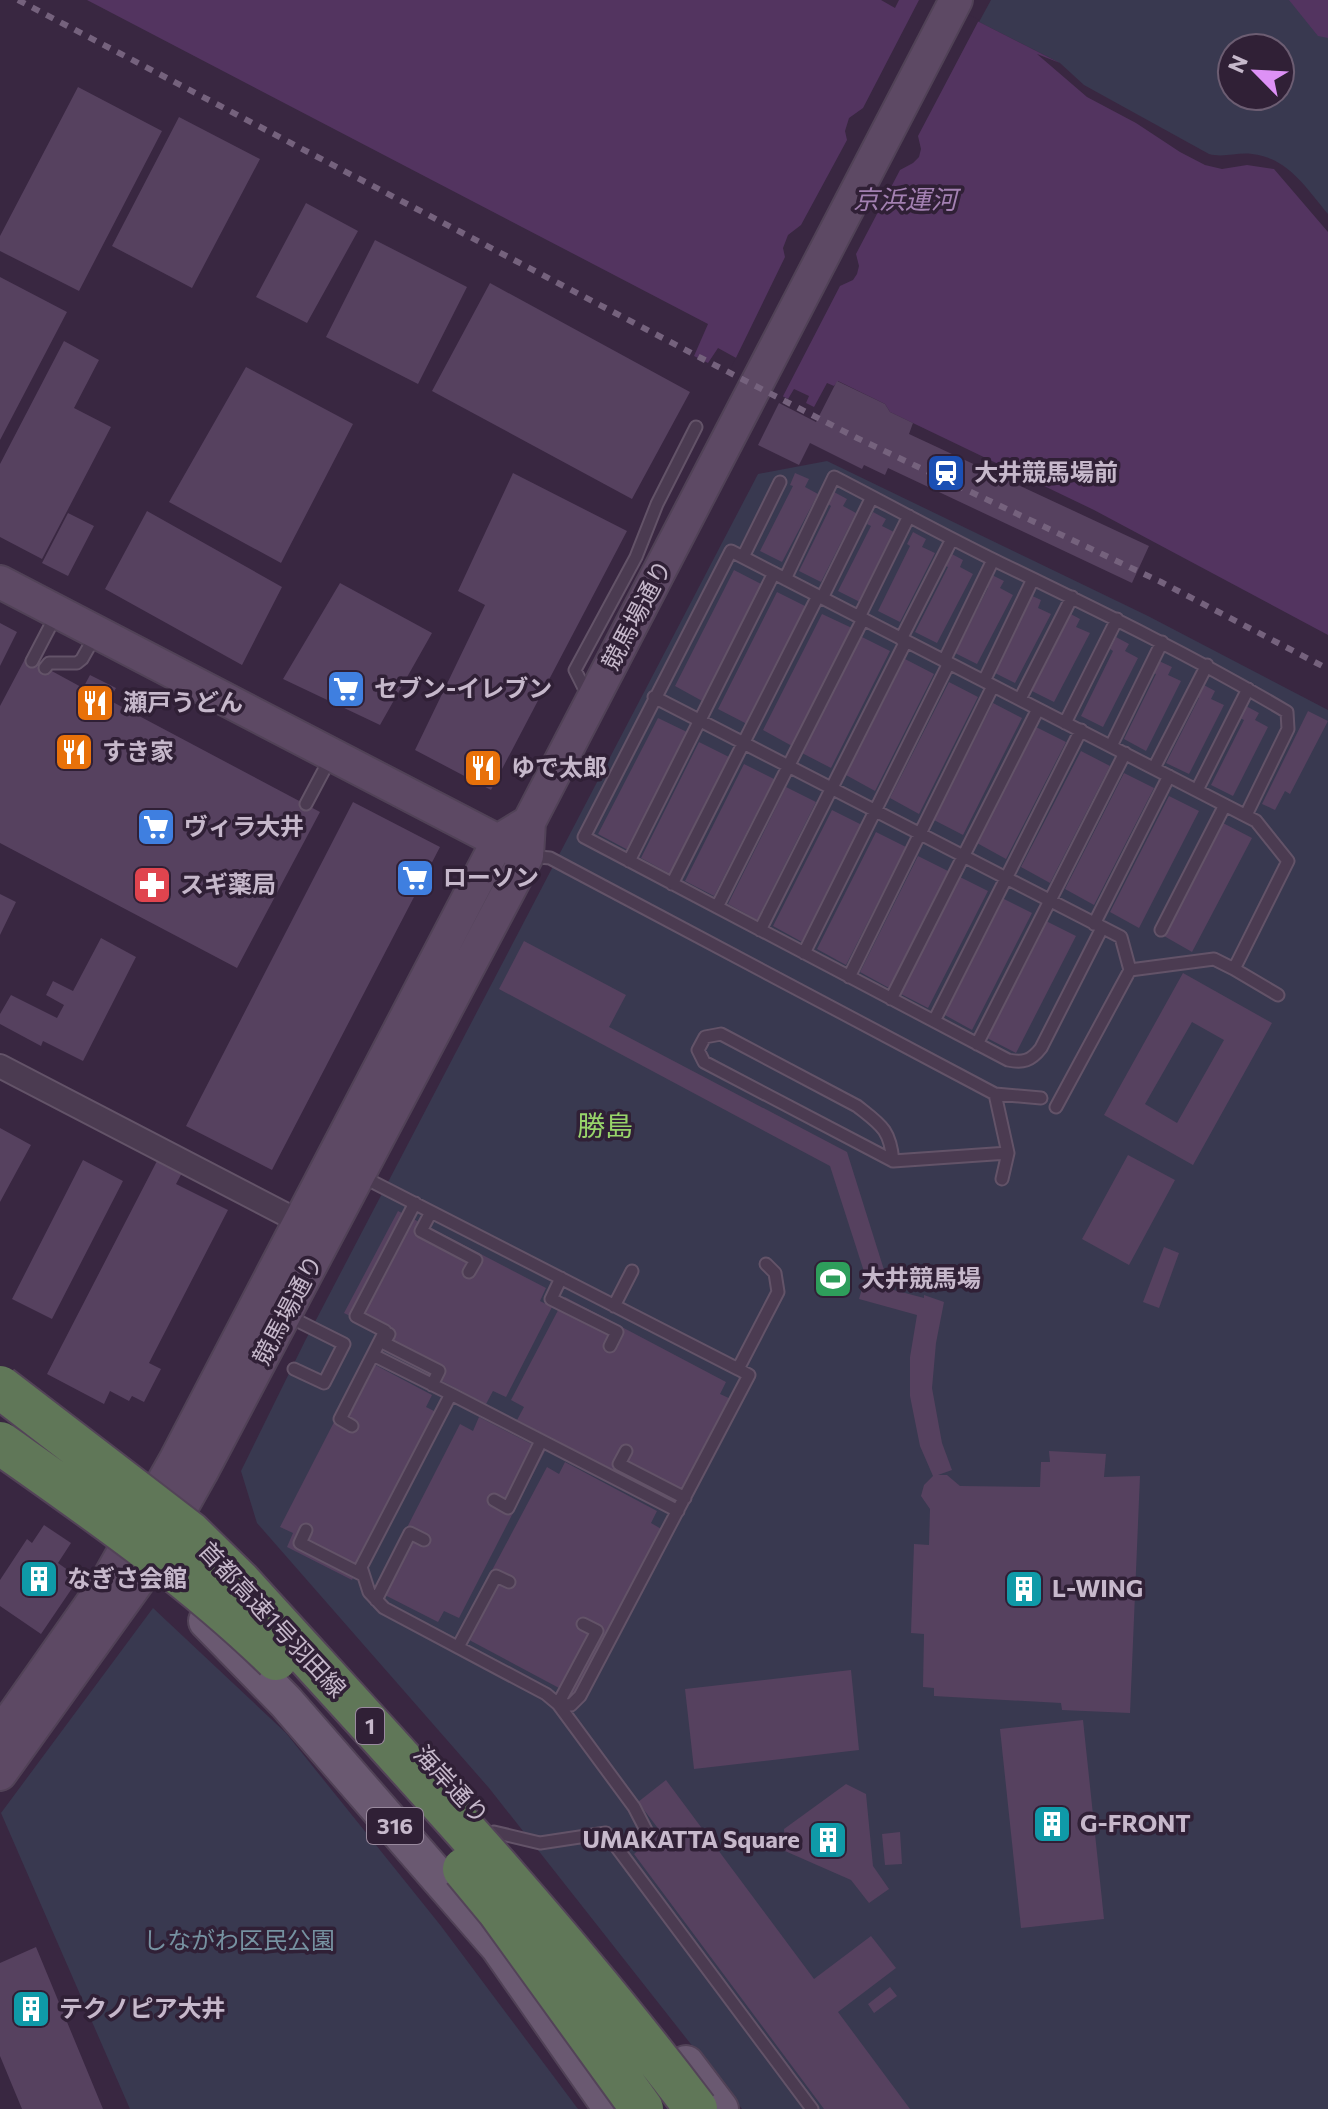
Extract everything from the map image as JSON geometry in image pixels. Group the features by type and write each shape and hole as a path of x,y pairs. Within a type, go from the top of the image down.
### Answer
{"highway":[{"name":"首都高速1号羽田線","path":"0,1387 155,1504 232,1573 529,1901 696,2109"},
{"path":"0,1418 131,1515 192,1569 243,1627"},
{"name":"首都高速1号羽田線","path":"0,1443 149,1550 243,1627 286,1670 441,1839 498,1910 642,2109"}],"main road":[{"name":"海岸通り","path":"0,1373 170,1498 265,1583 494,1832 661,2031 720,2109"},
{"name":"316","path":"0,1461 135,1560 224,1637 286,1702 499,1947 612,2109"}],"street":[{"name":"競馬場通り","path":"0,1774 285,1315 527,856 529,822 955,3"},
{"path":"0,582 527,856"},
{"path":"498,841 529,822"},
{"name":"競馬場通り","path":"170,1498 300,1222 498,841"},
{"path":"0,1066 300,1222"},
{"name":"競馬場通り","path":"0,1734 106,1583 135,1560"}],"lane":[{"path":"591,702 575,670 636,557 657,504 696,427"},
{"path":"629,861 700,720 834,477 993,560 1207,665 1287,712 1290,719 1288,729 1246,815"},
{"path":"743,557 780,482"},
{"path":"672,884 872,497"},
{"path":"717,907 909,516"},
{"path":"760,930 952,539"},
{"path":"1169,776 1034,1057 1022,1063 1008,1060 584,837 731,551 1081,730 1256,821 1288,861 1234,969"},
{"path":"804,953 875,811 993,560"},
{"path":"849,977 920,834 1033,579"},
{"path":"1020,699 1072,597"},
{"path":"32,661 57,612"},
{"path":"1065,723 1117,619"},
{"path":"45,668 49,663 77,663 97,632"},
{"path":"1111,746 1162,642"},
{"path":"1154,768 1207,665"},
{"path":"1197,790 1248,689"},
{"path":"654,697 1121,937 1130,970 1056,1107"},
{"path":"891,999 1038,709"},
{"path":"934,1021 1081,730"},
{"path":"977,1044 1125,753"},
{"path":"306,804 332,755"},
{"path":"1161,930 1225,805"},
{"path":"527,856 550,858 995,1094 1041,1098"},
{"path":"1130,970 1214,959 1278,995"},
{"path":"893,1161 891,1140 877,1121 857,1106 721,1034 705,1037 698,1050 704,1062 893,1161 1008,1153"},
{"path":"995,1094 1008,1153 1002,1179"},
{"path":"359,1175 749,1375 580,1696 571,1705 558,1704"},
{"path":"352,1426 340,1419 385,1331 356,1316 415,1203"},
{"path":"431,1212 421,1231 476,1260 469,1272"},
{"path":"738,1369 778,1292 775,1273 766,1264"},
{"path":"614,1306 632,1271"},
{"path":"561,1278 551,1299 617,1332 610,1346"},
{"path":"285,1315 344,1344 324,1383 294,1369"},
{"path":"392,1328 384,1343 439,1371 432,1385"},
{"path":"373,1355 678,1511"},
{"path":"451,1394 361,1567 369,1592 384,1608 546,1694 558,1704 634,1807 648,1834"},
{"path":"494,1500 508,1508 541,1441"},
{"path":"626,1451 619,1464 685,1498"},
{"path":"306,1530 300,1543 363,1575"},
{"path":"376,1600 410,1533 424,1540"},
{"path":"458,1647 496,1576 509,1582"},
{"path":"558,1704 597,1631 583,1624"},
{"path":"494,1832 540,1843 606,1833 812,2109"}],"green space":[{"path":"991,0 1328,0 1328,214 1304,185 1276,161 1252,154 1209,154 1084,85 1060,63 979,22"},
{"name":"大井競馬場","path":"827,461 1148,616 1328,710 1328,2109 742,2109 489,1788 257,1523 241,1471 305,1341 758,474"},
{"name":"しながわ区民公園","path":"153,1608 286,1733 441,1926 578,2109 130,2109 1,1813"}],"water":[{"name":"京浜運河","path":"87,0 881,0 895,8 899,0 936,0 1060,63 1037,54 1087,97 1205,165 1222,169 1247,165 1274,169 1328,232 1328,635 1094,510 890,412 885,404 838,381 834,386 827,383 814,407 806,403 809,396 794,389 788,399 732,370 738,359 718,348 708,363 694,356 708,324"},
{"path":"1289,0 1328,0 1328,38 1318,36"}],"pier":[{"path":"919,0 941,0 979,20 918,136 919,157 900,170 856,254 857,274 853,280 840,286 781,400 729,372 785,257 783,248 788,235 801,225 847,140 845,131 849,118 863,108"}],"building":[{"path":"78,87 162,131 79,291 0,251 0,236"},
{"path":"179,117 260,159 192,288 112,246"},
{"path":"306,203 358,231 307,323 256,297"},
{"path":"375,240 467,287 418,384 326,337"},
{"path":"0,277 67,312 0,440"},
{"path":"490,283 690,392 632,499 432,391"},
{"path":"64,341 99,360 74,408 111,427 42,559 0,537 0,464"},
{"path":"246,367 353,424 281,563 169,502"},
{"name":"大井競馬場前","path":"837,381 885,404 890,412 913,423 909,434 1149,546 1132,583 888,468 885,475 864,465 862,469 810,443 799,465 758,445 779,403 816,422"},
{"path":"513,473 627,531 491,790 415,750 485,605 458,591"},
{"path":"795,473 809,479 805,487 818,494 782,562 760,551 793,486 790,485"},
{"path":"834,492 847,499 843,506 856,513 821,582 799,571 831,506 828,504"},
{"path":"147,511 282,587 242,665 105,589"},
{"path":"873,512 886,519 882,526 896,533 860,602 838,591 871,526 867,524"},
{"path":"68,513 94,526 68,576 42,563"},
{"path":"913,532 926,539 922,547 935,553 900,622 878,611 910,546 907,544"},
{"path":"950,553 963,560 960,567 973,574 937,643 915,632 948,567 944,565"},
{"path":"734,570 763,585 704,702 675,686"},
{"path":"990,574 1004,581 1000,588 1013,595 977,664 955,653 988,588 984,586"},
{"path":"340,583 432,633 380,725 283,679"},
{"path":"777,592 807,607 747,724 718,709"},
{"path":"1028,594 1041,600 1038,608 1051,614 1015,683 993,672 1026,607 1022,606"},
{"path":"1067,612 1080,619 1076,627 1090,633 1054,702 1032,691 1065,626 1061,624"},
{"path":"822,614 852,628 792,746 763,730"},
{"path":"0,623 17,632 0,666"},
{"path":"860,636 890,651 831,768 802,753"},
{"path":"1116,637 1129,644 1125,651 1138,658 1103,727 1081,716 1113,651 1110,649"},
{"name":"ヴィラ大井","path":"26,657 83,688 90,675 116,688 109,700 320,812 237,968 0,843 0,706"},
{"path":"905,659 934,674 875,791 846,775"},
{"path":"1159,661 1172,667 1168,675 1181,681 1146,751 1124,739 1156,674 1153,673"},
{"path":"949,682 978,697 919,814 890,798"},
{"path":"1202,684 1215,691 1211,699 1224,705 1189,774 1166,763 1199,698 1196,696"},
{"path":"993,703 1022,718 963,835 934,820"},
{"path":"1246,706 1259,713 1255,720 1268,727 1233,796 1211,785 1244,720 1240,718"},
{"path":"1308,711 1328,721 1290,794 1285,791 1275,810 1262,804"},
{"path":"658,718 687,732 628,850 598,834"},
{"path":"1036,727 1066,742 1006,859 977,843"},
{"path":"699,742 729,757 670,874 641,858"},
{"path":"1081,751 1110,766 1050,883 1021,867"},
{"path":"744,764 774,779 714,896 685,881"},
{"path":"1124,773 1154,788 1094,905 1065,889"},
{"path":"786,787 816,802 757,920 728,904"},
{"path":"1169,796 1199,811 1139,928 1110,912"},
{"path":"353,802 440,847 272,1170 186,1126"},
{"path":"832,810 862,825 802,942 773,926"},
{"path":"1223,823 1252,838 1192,952 1164,936"},
{"path":"876,832 906,847 846,965 817,949"},
{"path":"918,856 948,871 889,988 860,972"},
{"path":"958,876 988,891 928,1008 899,993"},
{"path":"0,894 16,902 0,935"},
{"path":"1002,898 1032,913 972,1030 943,1014"},
{"path":"1046,921 1076,936 1016,1053 987,1038"},
{"path":"101,938 136,957 83,1061 43,1041 41,1046 0,1024 0,1014 11,995 57,1018 64,1005 46,995 53,981 73,991"},
{"name":"L-WING","path":"524,941 626,995 609,1027 847,1152 890,1289 944,1302 932,1388 942,1443 952,1470 938,1475 947,1475 960,1486 1040,1487 1041,1462 1050,1462 1049,1451 1106,1454 1104,1477 1140,1476 1130,1713 1062,1710 1061,1703 934,1696 934,1688 923,1687 924,1634 911,1633 914,1544 929,1545 930,1509 921,1496 924,1485 933,1476 920,1446 910,1396 910,1357 917,1315 859,1299 864,1282 868,1284 830,1166 499,989"},
{"path":"1183,973 1272,1023 1193,1165 1104,1115","holes":["1192,1022 1224,1040 1177,1123 1145,1104"]},
{"path":"0,1128 31,1145 0,1202"},
{"path":"1128,1155 1175,1180 1129,1265 1082,1239"},
{"path":"158,1159 183,1171 176,1184 228,1210 149,1363 161,1369 144,1402 132,1396 129,1401 110,1391 104,1404 47,1374"},
{"path":"83,1160 123,1181 52,1319 12,1299"},
{"path":"398,1211 546,1288 540,1301 552,1307 506,1397 493,1391 486,1404 377,1347 382,1332 344,1313"},
{"path":"1164,1247 1179,1253 1159,1308 1143,1302"},
{"path":"565,1297 726,1382 720,1394 733,1400 678,1504 517,1420 524,1407 511,1400"},
{"path":"366,1360 432,1395 426,1407 438,1413 352,1580 287,1547 293,1533 280,1527"},
{"path":"479,1417 545,1451 459,1618 444,1611 438,1622 375,1590 460,1424 473,1431"},
{"path":"565,1462 657,1511 651,1523 663,1530 574,1696 458,1634 547,1467 559,1474"},
{"name":"なぎさ会館","path":"44,1525 71,1543 58,1563 79,1578 41,1634 0,1606 0,1580 27,1539 32,1543"},
{"path":"851,1670 859,1750 694,1769 685,1689"},
{"name":"G-FRONT","path":"1083,1720 1104,1919 1021,1928 1000,1729"},
{"path":"666,1780 814,1979 871,1936 896,1968 838,2012 910,2109 824,2109 634,1854 660,1831 638,1802"},
{"name":"UMAKATTA Square","path":"846,1784 866,1794 873,1866 889,1889 869,1903 851,1880 785,1851 784,1829"},
{"path":"900,1832 902,1864 885,1865 882,1834"},
{"name":"テクノピア大井","path":"36,1947 103,2109 22,2109 0,2056 0,1963"},
{"path":"890,1987 897,1996 874,2013 868,2004"}],"railway":[{"path":"18,0 857,438 1161,582 1328,669"}],"place":[{"name":"大井競馬場前","path":"946,473"},
{"name":"セブン-イレブン","path":"346,689"},
{"name":"瀬戸うどん","path":"95,703"},
{"name":"すき家","path":"74,752"},
{"name":"ゆで太郎","path":"483,768"},
{"name":"ヴィラ大井","path":"156,827"},
{"name":"ローソン","path":"415,878"},
{"name":"スギ薬局","path":"152,885"},
{"name":"大井競馬場","path":"833,1279"},
{"name":"なぎさ会館","path":"39,1579"},
{"name":"L-WING","path":"1024,1589"},
{"name":"G-FRONT","path":"1052,1824"},
{"name":"UMAKATTA Square","path":"828,1840"},
{"name":"テクノピア大井","path":"31,2009"}],"district":[{"name":"勝島","path":"605,1126"}]}
